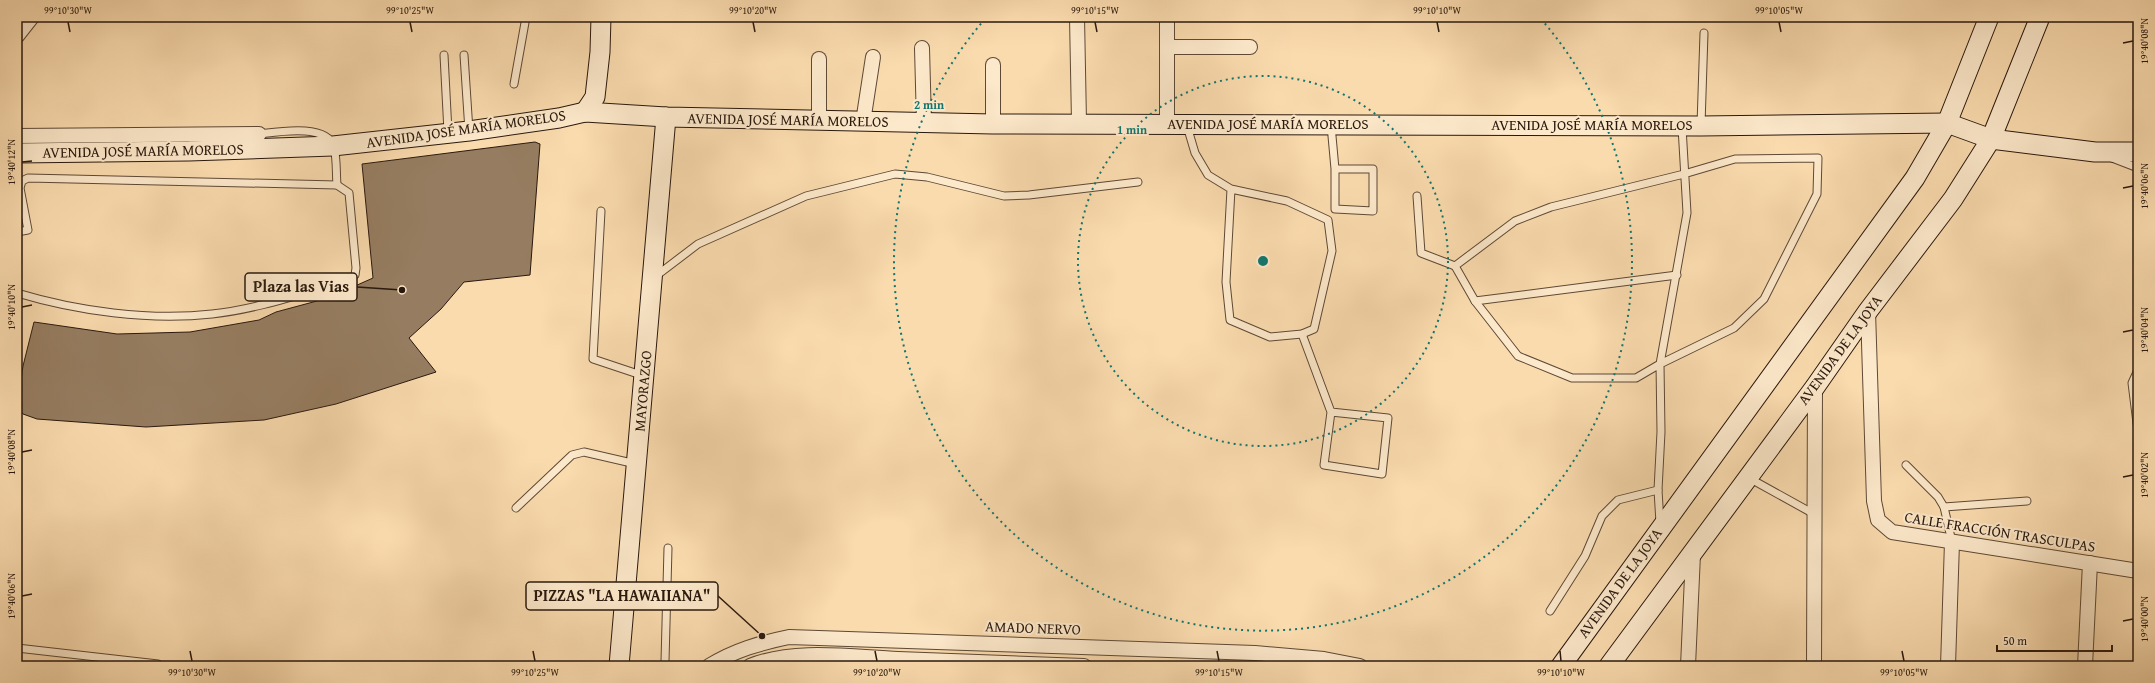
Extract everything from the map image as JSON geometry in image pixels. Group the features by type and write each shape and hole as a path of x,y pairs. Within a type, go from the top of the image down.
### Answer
{"main road":[{"path":"585,112 595,97 600,52 601,17"},
{"name":"AVENIDA DE LA JOYA","path":"1561,666 1660,527 1915,178 1947,123 1989,17"},
{"name":"AVENIDA DE LA JOYA","path":"1610,666 1693,554 1747,477 1815,387 1868,311 1954,199 1991,139 2040,17"},
{"name":"AVENIDA JOSÉ MARÍA MORELOS","path":"17,153 189,151 333,146 448,134 559,118 585,112 666,117 993,124 1079,122 1167,124 1701,126 1947,123 1991,139"},
{"name":"MAYORAZGO","path":"619,666 666,117"},
{"path":"1991,139 2138,140"},
{"path":"1991,139 2095,152 2138,152"}],"street":[{"path":"17,36 32,17"},
{"path":"1077,17 1079,122"},
{"path":"1167,17 1167,124"},
{"path":"1167,47 1250,47"},
{"path":"922,48 924,123"},
{"path":"863,122 873,57"},
{"path":"819,59 819,120"},
{"path":"993,65 993,124"},
{"path":"17,136 259,134"},
{"name":"CALLE FRACCIÓN TRASCULPAS","path":"1868,311 1874,501 1878,520 1892,532 2138,571"},
{"path":"1814,666 1815,387"},
{"path":"1948,666 1952,542"},
{"path":"1688,666 1693,554"},
{"path":"2085,666 2090,563"},
{"name":"AMADO NERVO","path":"709,666 726,655 757,643 789,637 1255,653 1324,659 1360,666"},
{"path":"750,666 792,656 830,656 1084,666"}],"lane":[{"path":"514,84 526,17"},
{"path":"1701,126 1704,33"},
{"path":"444,54 448,134"},
{"path":"464,56 469,131"},
{"path":"1186,124 1196,153 1208,175 1231,189 1287,201 1328,220 1332,251 1314,329 1302,334 1270,338 1230,320 1226,282 1231,189"},
{"path":"1331,124 1336,169 1335,209 1373,211 1373,169 1336,169"},
{"path":"1660,527 1658,490 1662,432 1660,364 1687,213 1681,126"},
{"path":"259,134 312,131 323,134 333,146 337,185"},
{"path":"2095,152 2138,168"},
{"path":"1417,196 1421,253 1455,266 1475,301 1518,356 1572,378 1636,378 1660,364 1734,328 1764,299 1817,194 1818,158 1735,159 1684,174 1551,207 1515,221 1455,266"},
{"path":"652,279 698,244 806,196 895,174 927,177 1004,196 1029,195 1138,182"},
{"path":"17,232 28,230 20,188 22,181 28,178 337,185 349,193 356,268 355,275 347,281 248,308 211,314 105,313 17,293"},
{"path":"601,211 593,359 644,376"},
{"path":"1475,301 1677,275"},
{"path":"1302,334 1331,412 1324,465 1382,474 1388,418 1331,412"},
{"path":"2138,370 2132,383 2138,431"},
{"path":"516,508 572,455 584,452 636,464"},
{"path":"1906,465 1938,497 1944,507 1952,542"},
{"path":"1747,477 1814,514"},
{"path":"1550,611 1585,556 1602,516 1618,500 1658,490"},
{"path":"1944,507 2027,501"},
{"path":"665,661 668,548"},
{"path":"17,648 158,664"}],"building":[{"path":"535,142 540,144 530,275 464,282 441,309 409,338 436,372 336,404 264,420 146,427 37,419 23,414 19,409 19,394 23,366 34,322 117,334 190,332 259,320 276,312 328,298 373,278 362,164"}],"place":[{"name":"Plaza las Vias","path":"402,290"},
{"name":"PIZZAS \"LA HAWAIIANA\"","path":"762,636"}]}
